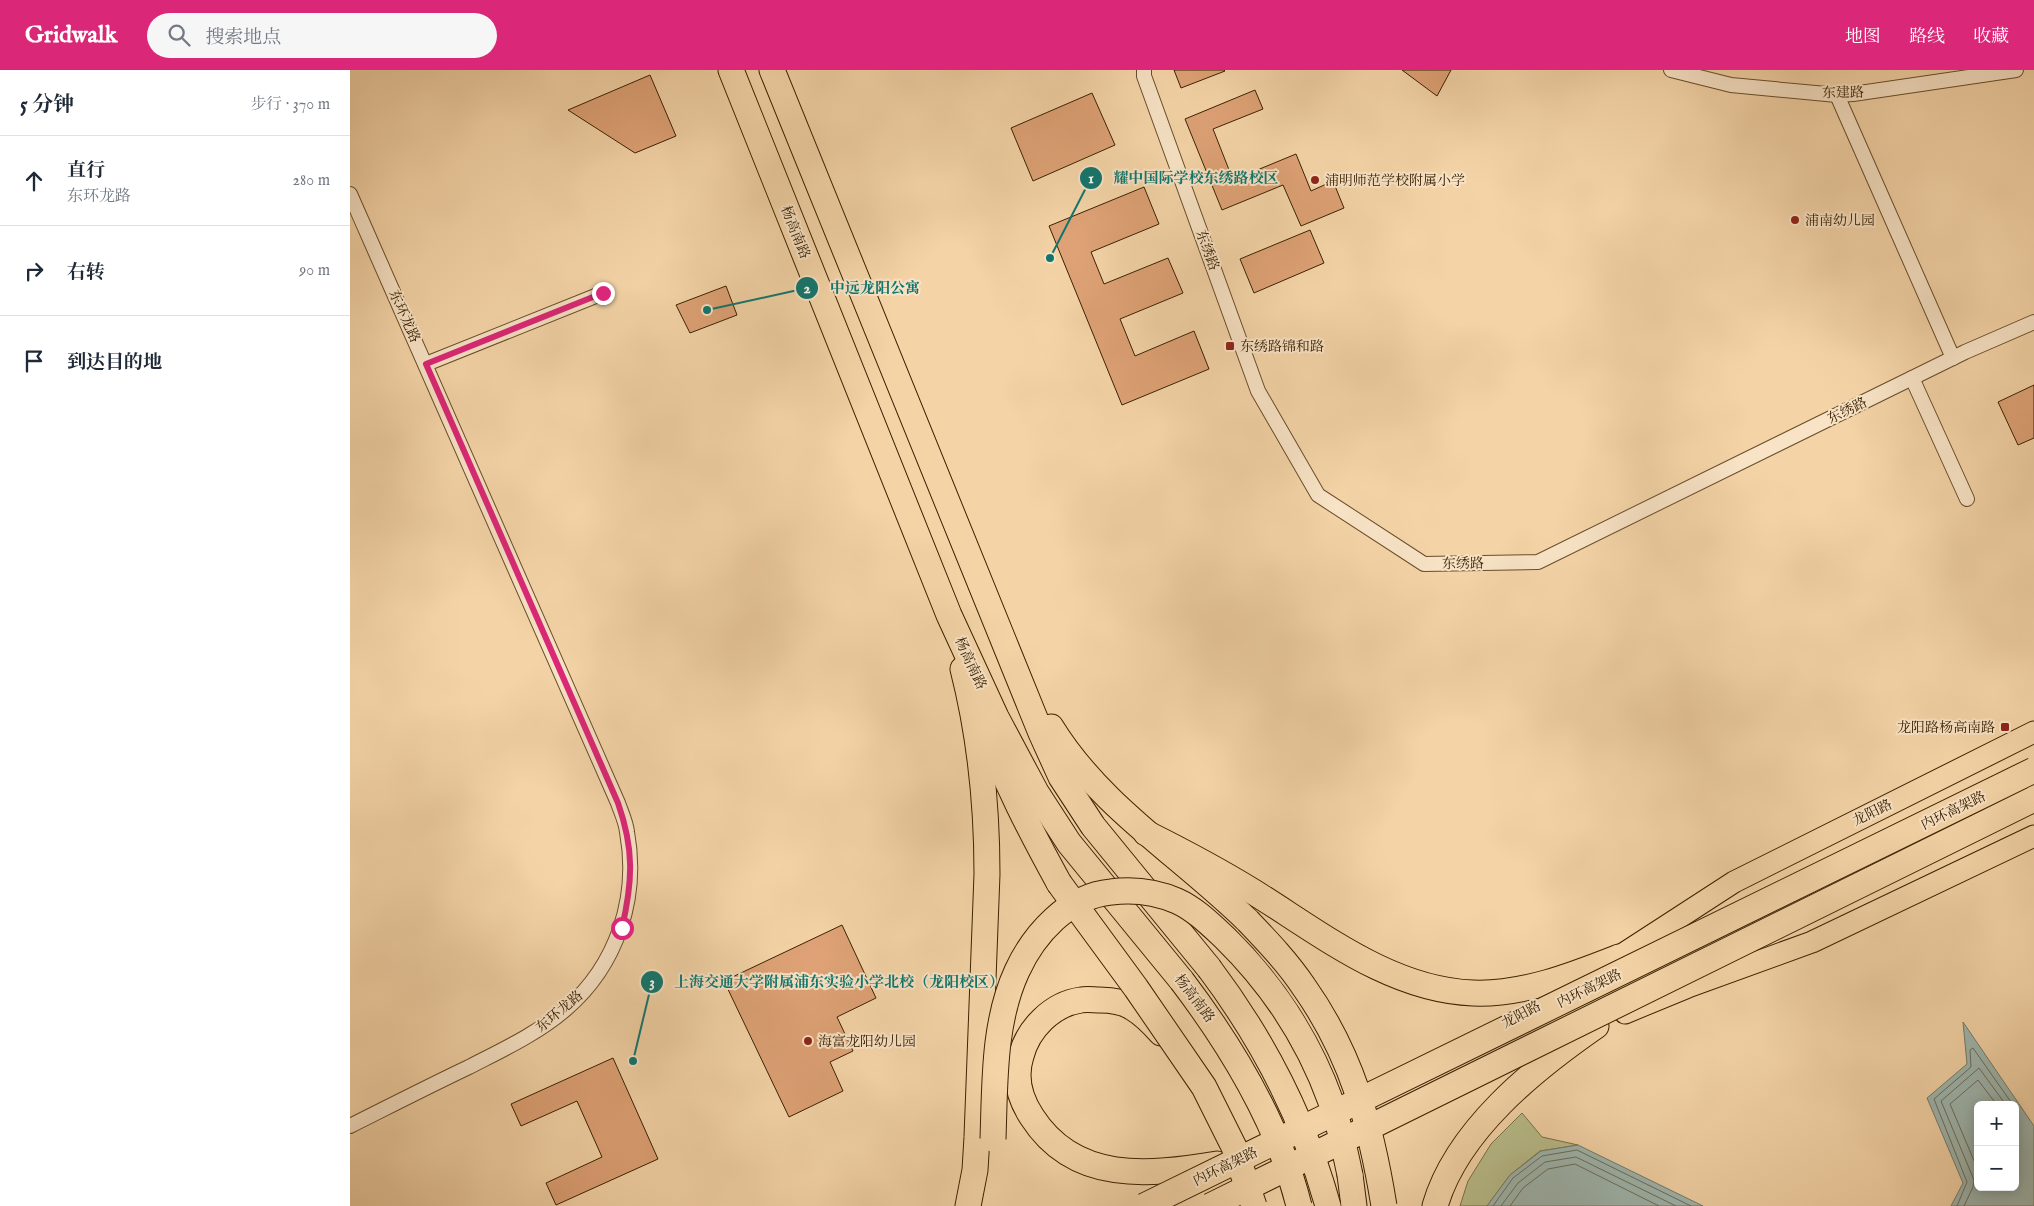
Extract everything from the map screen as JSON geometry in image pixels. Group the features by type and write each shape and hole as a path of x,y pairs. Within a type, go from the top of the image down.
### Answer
{"highway":[{"name":"杨高南路","path":"731,70 949,615 996,717 1036,792 1069,843 1182,980 1222,1035 1249,1083 1282,1155 1299,1206"},
{"name":"杨高南路","path":"772,70 1041,733 1066,786 1121,863 1209,968 1251,1027 1270,1060 1292,1106 1310,1148 1328,1206"},
{"path":"949,615 1003,776 1030,830 1059,883 1188,1062 1215,1107 1234,1147 1254,1206"},
{"path":"949,615 964,674 984,793 987,874 984,964 985,1138 984,1190 977,1206"},
{"path":"1017,672 1056,735 1078,766 1102,793 1248,921 1278,953 1304,987 1331,1030 1354,1081 1376,1155 1384,1206"},
{"name":"内环高架路","path":"1144,1206 2034,770"},
{"name":"内环高架路","path":"1210,1206 2034,799"},
{"path":"1146,833 1234,880 1357,956 1391,974 1417,983 1444,990 1473,993 1505,991 1540,985 1619,957"},
{"path":"968,1206 975,1170 985,1138 1000,1031 1006,1002 1016,972 1032,943 1051,922 1076,903 1101,893 1126,890 1150,892 1179,902 1209,922 1238,951 1261,978 1291,1020 1318,1071 1342,1136 1354,1206"},
{"path":"1188,1062 1154,1025 1132,1007 1109,1000 1081,1000 1054,1011 1040,1022 1027,1039 1020,1057 1018,1079 1020,1092 1037,1125 1053,1143 1070,1156 1095,1166 1145,1172 1172,1171 1217,1164"},
{"path":"1435,1206 1455,1162 1475,1131 1501,1103 1560,1050 1596,1026"}],"main road":[{"name":"龙阳路","path":"1131,1206 1511,1020 1561,993 1734,882 2034,732"},
{"path":"1230,1206 1596,1026 1688,987 1812,942 2034,836"}],"street":[{"name":"东绣路","path":"1144,70 1144,76 1258,391 1318,495 1424,564 1538,562 1953,358 2034,322"},
{"name":"东建路","path":"1671,70 1730,85 1836,95 2016,70"},
{"path":"1836,95 1953,358"},
{"name":"东环龙路","path":"350,194 618,803 627,830 631,862 629,896 622,928 608,958 588,986 566,1009 537,1031 508,1047 350,1126"},
{"path":"426,364 603,293"},
{"path":"1912,378 1967,499"}],"green space":[{"path":"1522,1113 1542,1137 1578,1145 1540,1151 1510,1175 1487,1206 1460,1206 1468,1181 1491,1144"}],"water":[{"path":"1963,1022 2017,1101 1974,1101 1974,1191 2019,1191 2019,1104 2034,1126 2034,1206 1951,1206 1963,1183 1927,1098 1967,1064"},
{"path":"1578,1145 1703,1206 1487,1206 1510,1175 1541,1151"}],"building":[{"path":"1174,70 1224,70 1225,71 1181,88"},
{"path":"1402,70 1451,70 1437,96"},
{"path":"650,75 676,136 635,153 568,110"},
{"path":"1255,90 1263,109 1213,129 1233,180 1296,154 1311,191 1333,181 1344,208 1301,226 1283,185 1222,210 1185,119"},
{"path":"1092,93 1115,145 1033,181 1011,128"},
{"path":"1144,187 1159,224 1091,252 1104,284 1168,258 1183,293 1120,319 1135,356 1194,331 1209,369 1122,405 1049,226"},
{"path":"1310,230 1324,263 1254,293 1240,259"},
{"path":"726,286 737,315 690,333 676,305"},
{"path":"2034,385 2034,438 2018,445 1998,402"},
{"path":"842,925 876,998 837,1017 853,1051 830,1062 843,1091 789,1117 724,981"},
{"path":"613,1058 658,1159 556,1205 546,1183 602,1157 577,1101 521,1126 511,1104"}],"place":[{"name":"浦明师范学校附属小学","path":"1315,180"},
{"name":"浦南幼儿园","path":"1795,220"},
{"name":"耀中国际学校东绣路校区","path":"1050,258"},
{"name":"中远龙阳公寓","path":"707,310"},
{"name":"东绣路锦和路","path":"1230,346"},
{"name":"龙阳路杨高南路","path":"2005,727"},
{"name":"海富龙阳幼儿园","path":"808,1041"},
{"name":"上海交通大学附属浦东实验小学北校（龙阳校区）","path":"633,1061"}],"route":[{"path":"603,293 426,364 618,803 627,830 631,862 629,896 622,928"}]}
